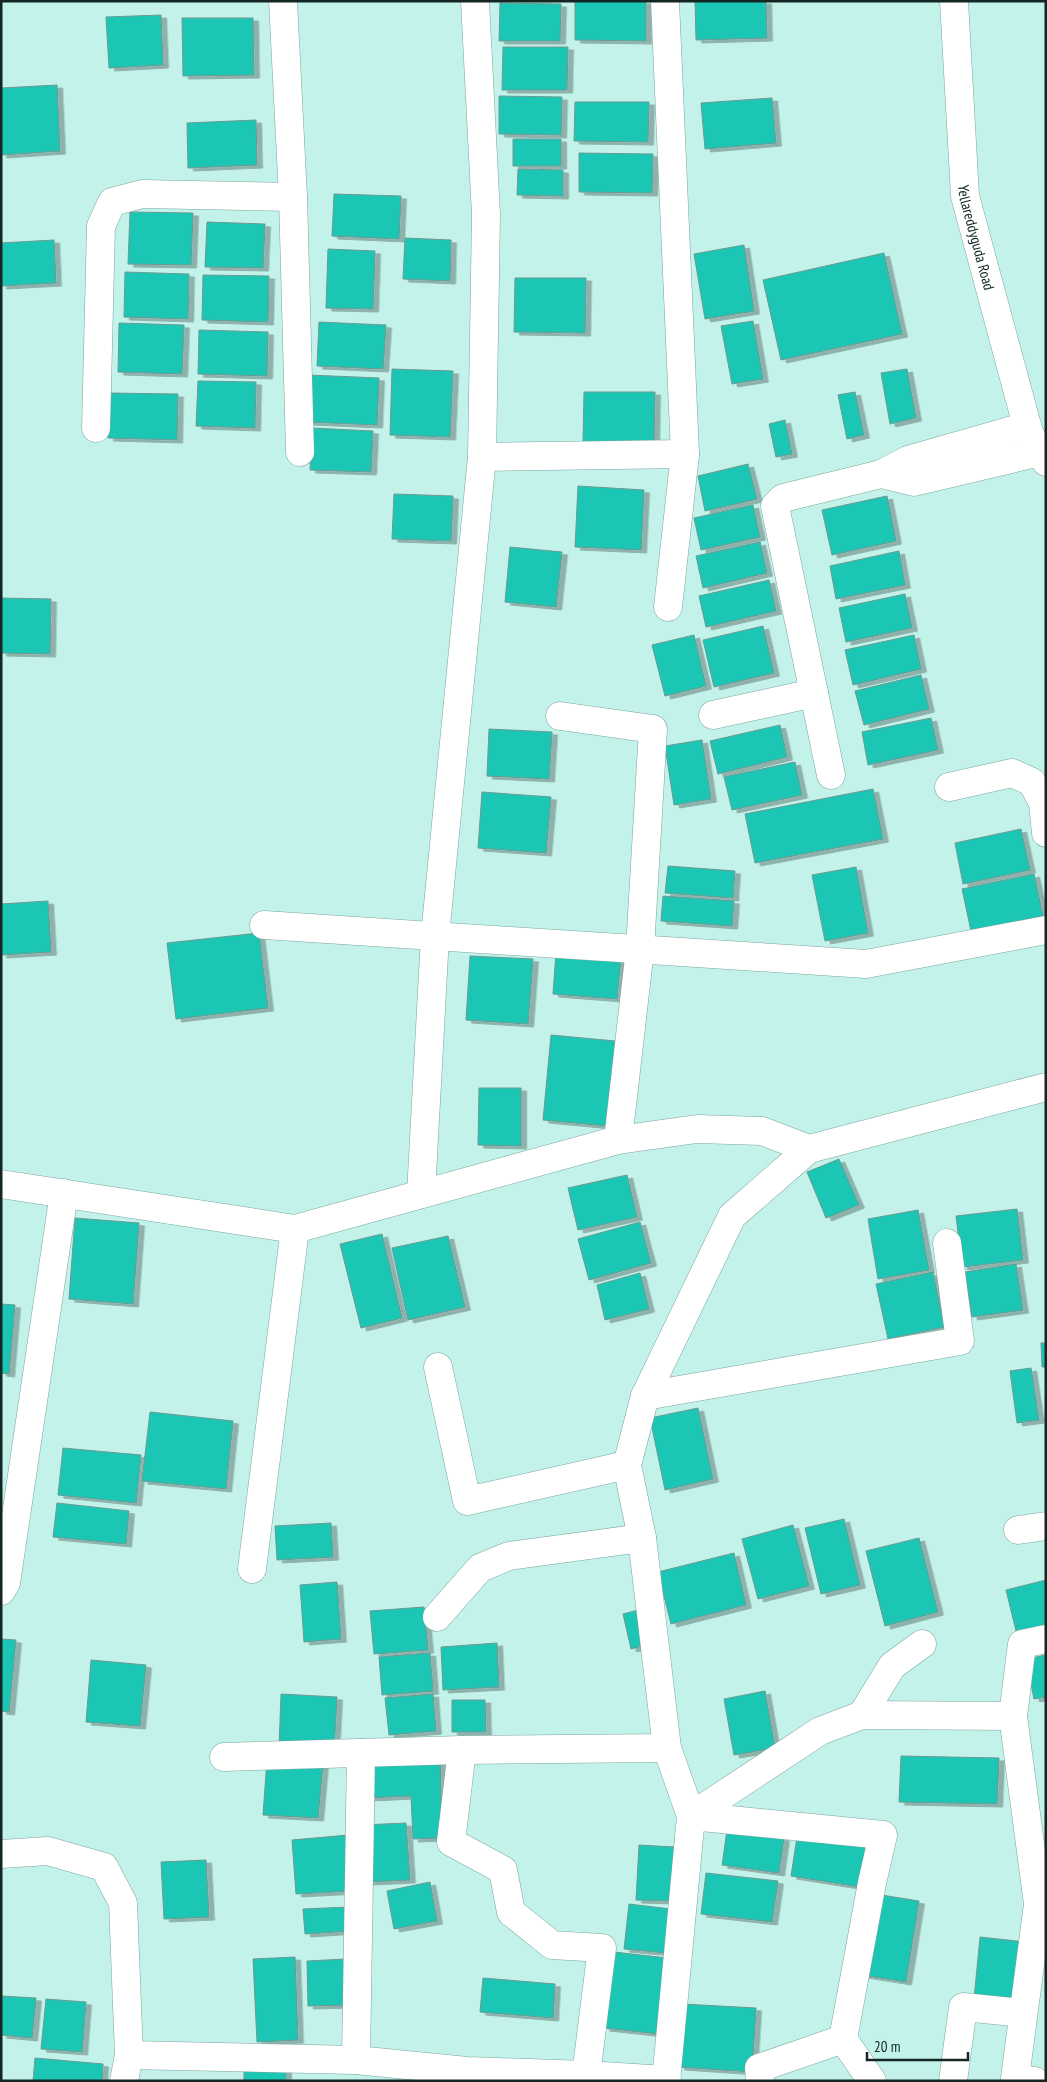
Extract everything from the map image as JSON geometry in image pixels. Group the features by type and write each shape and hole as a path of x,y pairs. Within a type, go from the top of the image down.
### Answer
{"street":[{"path":"283,1 294,197 300,452"},
{"path":"421,1194 435,936 482,457 486,215 475,1"},
{"path":"666,1 685,454 668,607"},
{"name":"Yellareddyguda Road","path":"954,1 965,196 1027,426 1043,457"},
{"path":"96,428 102,226 112,202 142,194 294,197"},
{"path":"831,775 775,506 783,498 881,474 908,460 931,455 1027,426"},
{"path":"482,457 685,454"},
{"path":"881,474 914,482 1043,457"},
{"path":"713,715 814,693"},
{"path":"560,716 652,729 640,949 618,1140"},
{"path":"949,786 1012,773 1032,782 1043,803 1046,833"},
{"path":"264,925 866,964 1046,930"},
{"path":"1,1854 48,1851 104,1866 122,1903 126,2068 356,2060 467,2071 666,2080 691,1816 667,1748 642,1538 627,1465 645,1396 732,1216 809,1149 1046,1087"},
{"path":"1,1184 295,1229 618,1140 698,1129 762,1131 809,1149"},
{"path":"1,1591 6,1583 64,1193"},
{"path":"252,1569 295,1229"},
{"path":"645,1396 960,1341 947,1243"},
{"path":"438,1366 467,1501 627,1465"},
{"path":"1018,1530 1046,1526"},
{"path":"437,1616 480,1568 509,1556 642,1538"},
{"path":"1035,2081 1015,2078 1038,1904 1013,1716 1022,1644 1046,1639"},
{"path":"862,1716 892,1666 922,1644"},
{"path":"691,1816 820,1732 862,1716 1013,1716"},
{"path":"224,1757 462,1750 667,1748"},
{"path":"462,1750 450,1842 503,1870 511,1912 552,1945 602,1948 586,2075"},
{"path":"356,2060 360,1753"},
{"path":"691,1816 883,1835 872,1883 843,2039 872,2081"},
{"path":"953,2081 963,2007 1023,2013"},
{"path":"760,2081 759,2068 843,2039"}],"building":[{"path":"575,1 646,1 646,41 575,40"},
{"path":"695,1 766,1 767,38 696,40"},
{"path":"500,3 561,4 560,41 499,41"},
{"path":"161,15 163,65 109,68 106,17"},
{"path":"182,18 253,18 254,75 183,76"},
{"path":"503,47 568,47 567,90 502,90"},
{"path":"57,85 60,151 1,155 1,88"},
{"path":"499,96 562,97 561,135 499,134"},
{"path":"772,98 776,143 705,149 701,103"},
{"path":"575,102 649,102 648,142 574,141"},
{"path":"256,120 257,165 188,168 187,123"},
{"path":"513,139 561,139 561,166 513,166"},
{"path":"579,153 653,154 652,193 579,192"},
{"path":"518,169 563,170 563,196 517,195"},
{"path":"334,194 401,196 399,239 332,236"},
{"path":"130,212 193,213 191,265 128,264"},
{"path":"207,222 265,224 263,268 205,267"},
{"path":"405,238 451,240 450,281 403,279"},
{"path":"54,240 56,283 1,286 1,243"},
{"path":"744,245 754,311 705,319 694,254"},
{"path":"328,249 375,251 373,309 326,308"},
{"path":"884,253 902,334 781,360 763,280"},
{"path":"125,272 189,274 188,319 124,317"},
{"path":"203,275 269,276 268,322 202,320"},
{"path":"515,278 586,278 585,333 514,332"},
{"path":"753,321 763,379 732,384 721,326"},
{"path":"319,322 386,325 383,369 317,366"},
{"path":"119,323 184,325 182,374 118,372"},
{"path":"199,330 268,332 267,376 198,374"},
{"path":"392,369 453,371 450,437 390,435"},
{"path":"907,369 916,418 890,424 881,373"},
{"path":"309,375 379,378 377,425 307,422"},
{"path":"198,381 256,382 255,428 196,426"},
{"path":"584,392 655,392 654,442 583,442"},
{"path":"855,392 864,435 847,439 838,395"},
{"path":"110,393 178,394 177,440 108,438"},
{"path":"785,420 792,454 776,457 769,424"},
{"path":"312,428 373,431 371,472 310,470"},
{"path":"748,464 757,499 705,511 698,476"},
{"path":"578,486 644,490 641,550 575,547"},
{"path":"394,494 453,496 451,541 392,539"},
{"path":"887,496 896,541 832,555 822,510"},
{"path":"753,505 760,537 701,550 694,518"},
{"path":"760,542 767,573 703,588 696,556"},
{"path":"510,547 562,552 556,607 505,602"},
{"path":"899,551 905,585 836,599 830,566"},
{"path":"769,580 776,611 706,627 699,596"},
{"path":"905,594 912,628 846,642 839,608"},
{"path":"1,598 51,599 50,654 1,653"},
{"path":"763,626 774,673 714,687 703,640"},
{"path":"694,635 706,686 665,696 652,645"},
{"path":"914,635 921,669 853,685 845,650"},
{"path":"921,675 929,709 864,725 855,691"},
{"path":"931,718 938,750 868,765 862,732"},
{"path":"780,725 787,757 718,774 710,741"},
{"path":"489,729 552,732 549,779 487,776"},
{"path":"702,740 711,799 674,805 665,746"},
{"path":"795,762 802,795 732,810 724,777"},
{"path":"873,789 883,839 755,863 745,814"},
{"path":"482,792 551,797 546,853 478,848"},
{"path":"1021,829 1030,870 963,884 955,843"},
{"path":"668,866 735,871 733,898 665,893"},
{"path":"856,867 868,933 825,941 812,875"},
{"path":"1034,874 1043,916 971,931 962,889"},
{"path":"663,896 734,901 732,926 661,921"},
{"path":"48,901 51,952 1,955 1,904"},
{"path":"259,933 268,1008 176,1019 167,943"},
{"path":"556,952 621,957 617,999 553,994"},
{"path":"470,956 533,959 528,1024 466,1020"},
{"path":"551,1035 615,1041 607,1126 543,1120"},
{"path":"479,1088 521,1088 521,1146 478,1145"},
{"path":"839,1159 859,1205 826,1218 807,1172"},
{"path":"627,1175 637,1217 578,1230 568,1188"},
{"path":"1017,1209 1023,1260 962,1267 956,1216"},
{"path":"918,1210 929,1270 878,1279 868,1219"},
{"path":"75,1218 139,1223 133,1304 69,1299"},
{"path":"640,1222 651,1263 589,1280 578,1239"},
{"path":"382,1234 402,1318 361,1328 340,1244"},
{"path":"448,1236 465,1307 408,1320 392,1248"},
{"path":"1016,1264 1023,1310 972,1317 965,1272"},
{"path":"933,1272 944,1327 888,1339 876,1284"},
{"path":"640,1273 649,1309 605,1320 597,1285"},
{"path":"1,1304 15,1305 9,1374 1,1373"},
{"path":"1041,1343 1046,1343 1046,1367 1042,1367"},
{"path":"1031,1368 1039,1420 1017,1423 1010,1371"},
{"path":"698,1408 713,1479 665,1490 650,1418"},
{"path":"150,1412 233,1421 226,1489 142,1481"},
{"path":"63,1448 141,1455 136,1503 58,1495"},
{"path":"57,1503 129,1511 126,1544 53,1537"},
{"path":"844,1519 860,1585 821,1594 805,1528"},
{"path":"331,1523 333,1557 277,1560 275,1526"},
{"path":"793,1525 809,1586 758,1599 742,1539"},
{"path":"919,1538 938,1612 885,1626 866,1551"},
{"path":"734,1553 746,1605 671,1624 658,1572"},
{"path":"1046,1580 1046,1632 1018,1639 1006,1590"},
{"path":"337,1582 341,1639 304,1642 300,1585"},
{"path":"424,1607 428,1650 374,1654 370,1611"},
{"path":"642,1609 650,1644 631,1649 623,1614"},
{"path":"1,1639 16,1640 9,1712 1,1711"},
{"path":"497,1643 499,1687 443,1690 441,1647"},
{"path":"430,1653 433,1691 382,1695 379,1657"},
{"path":"1046,1655 1046,1697 1034,1699 1026,1659"},
{"path":"91,1660 146,1665 140,1726 86,1722"},
{"path":"765,1691 775,1748 734,1755 724,1699"},
{"path":"281,1694 337,1697 334,1751 279,1748"},
{"path":"433,1694 436,1731 389,1735 385,1698"},
{"path":"452,1700 485,1700 486,1732 452,1732"},
{"path":"440,1756 442,1838 413,1839 411,1796 365,1798 364,1759"},
{"path":"901,1756 999,1758 997,1804 899,1802"},
{"path":"267,1760 323,1763 318,1818 263,1815"},
{"path":"406,1823 410,1880 366,1882 362,1825"},
{"path":"727,1830 784,1838 779,1873 722,1865"},
{"path":"348,1835 352,1891 296,1894 292,1840"},
{"path":"797,1837 872,1848 866,1888 791,1876"},
{"path":"639,1845 674,1847 671,1901 636,1900"},
{"path":"206,1860 209,1917 164,1919 161,1862"},
{"path":"706,1873 778,1881 772,1922 701,1914"},
{"path":"430,1882 437,1921 394,1929 387,1891"},
{"path":"875,1894 919,1901 906,1982 862,1975"},
{"path":"629,1904 671,1909 667,1953 624,1949"},
{"path":"349,1907 351,1931 305,1934 303,1909"},
{"path":"980,1937 1026,1942 1020,2003 974,1999"},
{"path":"614,1952 668,1958 659,2034 604,2028"},
{"path":"295,1957 298,2040 257,2042 253,1959"},
{"path":"346,1959 347,2005 308,2006 307,1961"},
{"path":"483,1978 555,1984 553,2018 480,2012"},
{"path":"1,1996 36,1998 32,2038 1,2035"},
{"path":"46,1999 86,2002 82,2052 41,2049"},
{"path":"683,2004 756,2008 752,2072 679,2067"},
{"path":"35,2058 103,2064 102,2081 33,2081"},
{"path":"244,2070 286,2070 286,2081 244,2081"}]}
